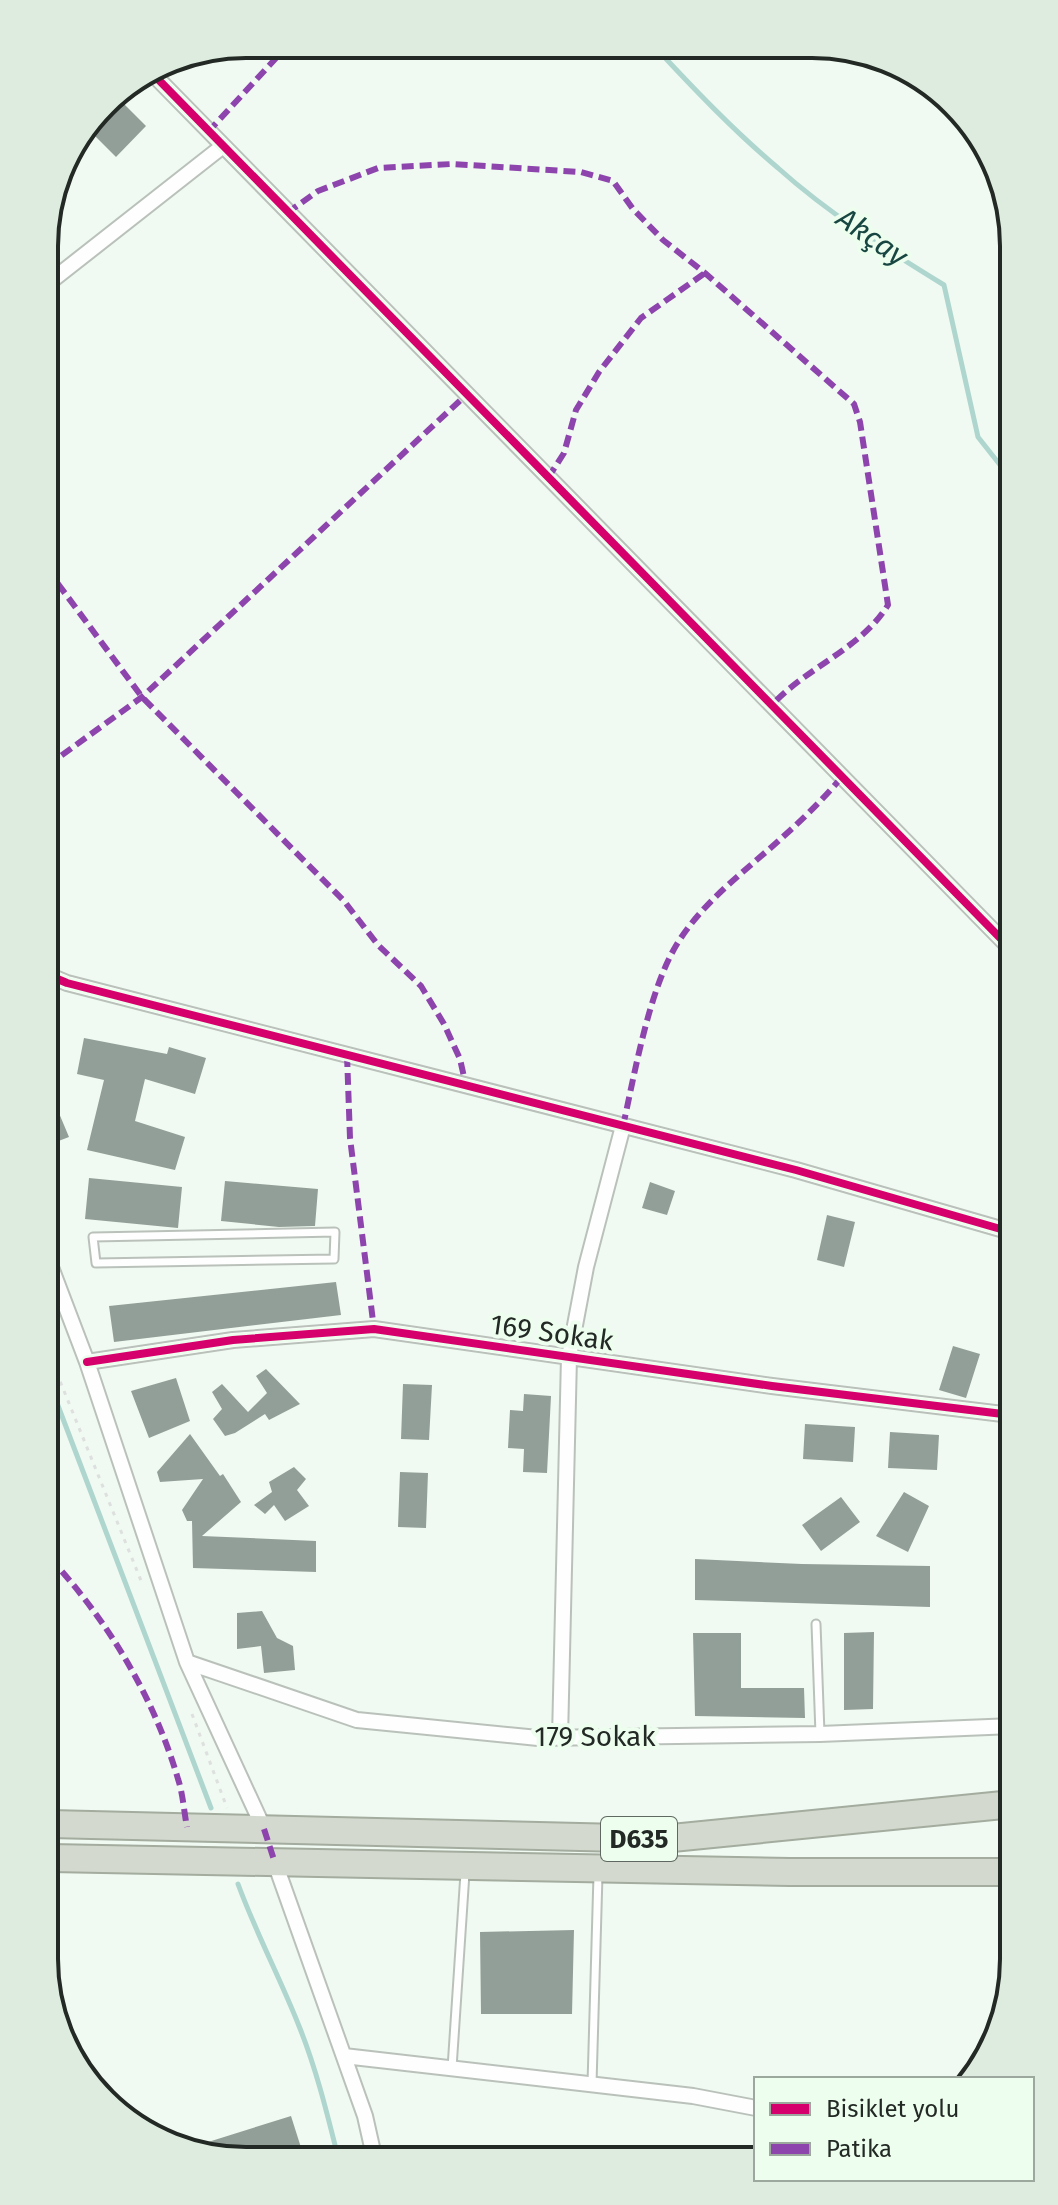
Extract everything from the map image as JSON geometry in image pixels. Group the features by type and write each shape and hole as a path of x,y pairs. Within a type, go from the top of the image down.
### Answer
{"highway":[{"name":"D635","path":"58,1824 662,1839 1000,1805"},
{"name":"D635","path":"58,1858 790,1872 1000,1872"}],"street":[{"path":"159,80 1000,938"},
{"path":"58,276 223,146"},
{"path":"58,979 796,1170 1000,1229"},
{"path":"560,1738 569,1357 586,1267 623,1126"},
{"path":"58,1304 87,1362 187,1662 264,1829"},
{"name":"169 Sokak","path":"87,1362 233,1340 374,1329 772,1386 1000,1414"},
{"name":"179 Sokak","path":"187,1662 357,1720 538,1738 820,1734 1000,1727"},
{"path":"275,1863 365,2116 372,2147"},
{"path":"344,2056 693,2096 754,2108"}],"lane":[{"path":"335,1232 334,1259 96,1263 93,1237 335,1232"},
{"path":"816,1624 820,1734"},
{"path":"452,2068 465,1867"},
{"path":"592,2084 599,1869"}],"building":[{"path":"124,104 146,126 116,157 95,136"},
{"path":"84,1038 167,1054 169,1047 206,1058 195,1094 145,1079 135,1121 185,1137 175,1170 87,1150 104,1080 77,1074"},
{"path":"58,1111 69,1137 58,1141"},
{"path":"89,1178 182,1187 178,1228 85,1219"},
{"path":"225,1181 318,1189 315,1226 279,1227 221,1221"},
{"path":"650,1182 675,1191 667,1215 642,1208"},
{"path":"827,1215 855,1222 844,1267 817,1260"},
{"path":"336,1282 341,1315 114,1342 109,1306"},
{"path":"953,1346 980,1354 966,1398 939,1390"},
{"path":"266,1369 300,1404 269,1420 265,1414 225,1436 213,1419 222,1409 212,1392 222,1384 248,1412 267,1393 256,1376"},
{"path":"176,1378 190,1421 149,1438 131,1391"},
{"path":"403,1384 432,1385 429,1440 401,1439"},
{"path":"524,1394 551,1396 547,1473 523,1472 524,1449 508,1448 510,1410 523,1411"},
{"path":"805,1424 855,1427 853,1462 803,1459"},
{"path":"890,1432 939,1435 937,1470 888,1468"},
{"path":"190,1434 241,1502 202,1536 316,1541 316,1572 193,1568 192,1521 187,1521 182,1510 203,1479 160,1482 157,1472"},
{"path":"294,1467 306,1479 297,1490 309,1506 285,1521 274,1505 265,1514 254,1505 272,1492 269,1482"},
{"path":"400,1472 428,1473 426,1528 398,1527"},
{"path":"904,1492 929,1506 908,1552 876,1536"},
{"path":"841,1497 860,1522 821,1551 802,1525"},
{"path":"695,1559 930,1566 930,1607 695,1600"},
{"path":"262,1611 277,1638 293,1646 295,1670 264,1673 261,1646 237,1649 237,1613"},
{"path":"874,1632 873,1709 844,1710 844,1633"},
{"path":"693,1633 741,1633 741,1688 804,1688 805,1718 695,1716"},
{"path":"574,1930 572,2014 481,2014 480,1932"},
{"path":"291,2116 301,2147 246,2147 207,2142"}],"waterway":[{"name":"Akçay","path":"665,58 730,125 797,185 858,230 944,285 978,437 1000,465"},
{"path":"58,1406 211,1808"},
{"path":"238,1884 305,2042 335,2147"}],"marked path":[{"path":"208,132 276,58"},
{"path":"287,213 318,191 378,168 452,164 581,172 613,181 633,209 663,240 854,404 860,422 888,605 863,634 800,680 771,706"},
{"path":"548,478 564,453 576,410 599,372 641,318 705,273"},
{"path":"58,758 142,697 466,395"},
{"path":"58,584 142,697 344,901 378,945 421,986 460,1059 466,1086"},
{"path":"623,1126 658,984 677,944 713,899 800,821 841,778"},
{"path":"347,1055 350,1138 374,1329"},
{"path":"58,1567 110,1634 142,1690 178,1779 187,1827"},
{"path":"264,1829 275,1863"}],"cycle path":[{"path":"159,80 1000,938"},
{"path":"58,979 796,1170 1000,1229"},
{"path":"87,1362 233,1340 374,1329 772,1386 1000,1414"}]}
